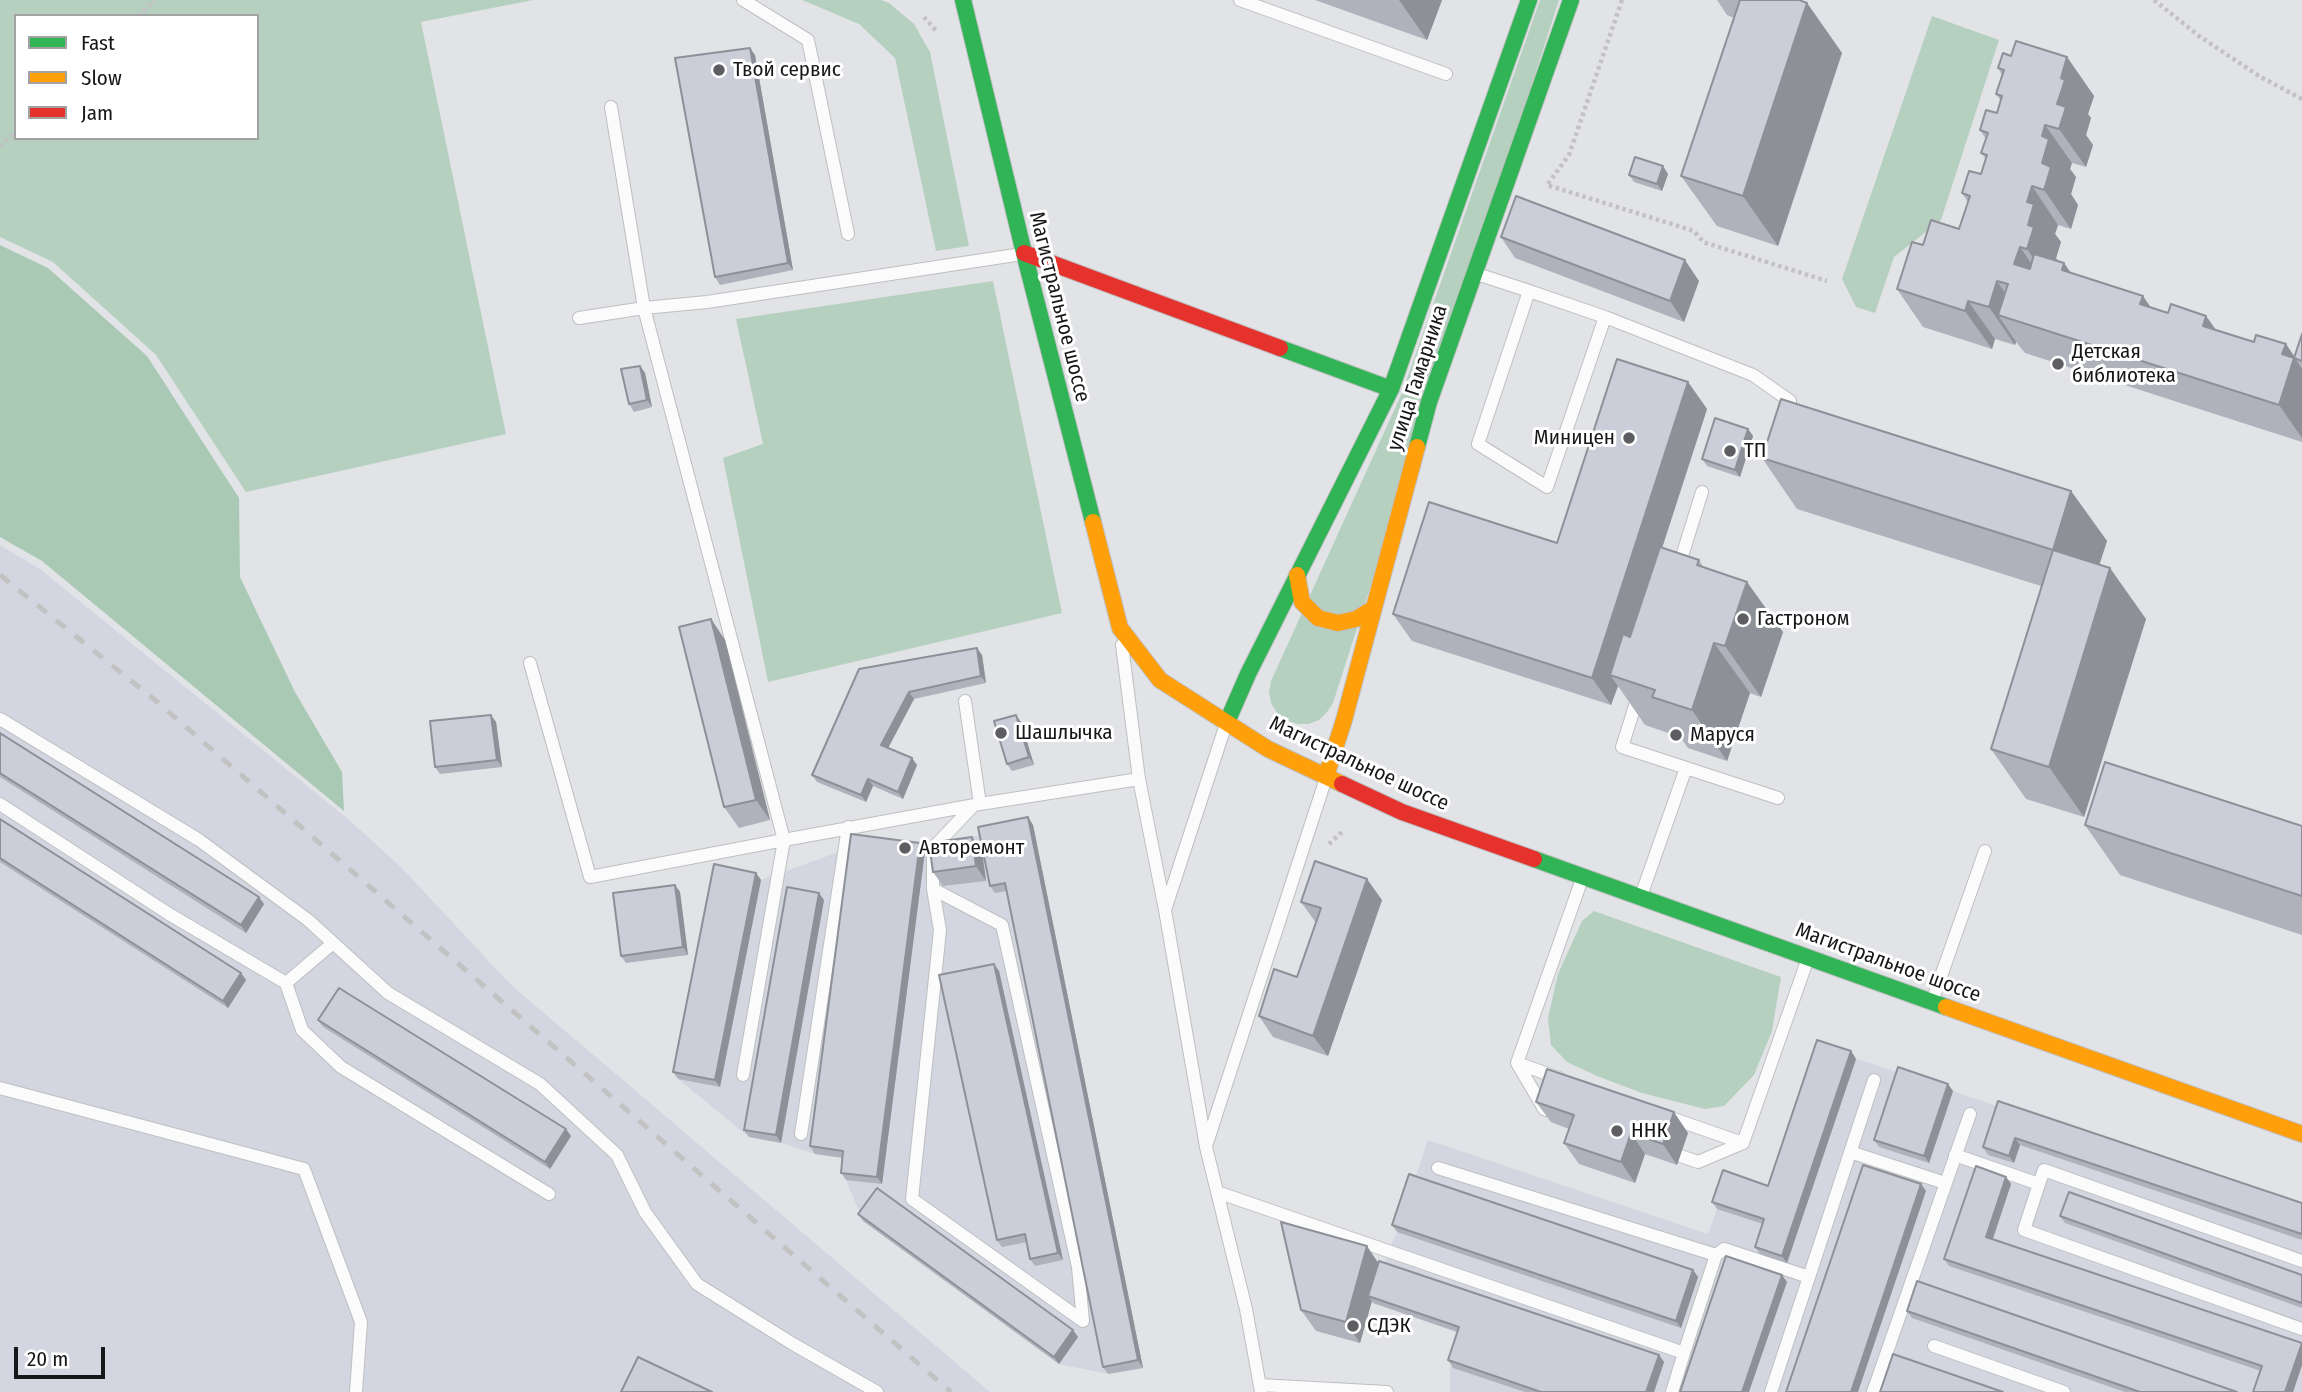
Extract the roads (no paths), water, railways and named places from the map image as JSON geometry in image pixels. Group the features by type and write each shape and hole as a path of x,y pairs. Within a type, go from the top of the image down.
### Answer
{"street":[{"name":"Магистральное шоссе","path":"964,0 1024,253 1120,628 1160,680 1268,749 1402,812 2302,1134"},
{"name":"улица Гамарника","path":"1227,722 1391,388 1529,0"},
{"name":"улица Гамарника","path":"1326,776 1429,402 1571,0"},
{"path":"1024,253 1391,388"},
{"path":"1297,575 1302,602 1318,618 1338,623 1356,619 1374,608"}],"lane":[{"path":"743,0 808,40 848,234"},
{"path":"1240,0 1446,74"},
{"path":"611,107 644,308 784,839 743,1075"},
{"path":"579,318 707,302 1024,253"},
{"path":"1475,273 1605,317 1753,375 1790,401"},
{"path":"1529,291 1478,444 1547,487 1605,317"},
{"path":"1674,582 1702,492"},
{"path":"1120,628 1139,779 1165,910 1206,1147 1246,1310 1261,1388 1387,1392"},
{"path":"530,663 590,877 848,827 1139,779"},
{"path":"1642,683 1622,747 1778,799"},
{"path":"965,701 976,805"},
{"path":"0,719 199,840 308,920 388,993 540,1084 617,1154 645,1212 697,1284 877,1392"},
{"path":"1165,910 1227,722"},
{"path":"1640,897 1686,768"},
{"path":"1206,1147 1326,776"},
{"path":"0,804 169,914 286,983 302,1030 341,1067 549,1194"},
{"path":"933,889 1002,925 1078,1267 1083,1321 912,1199 940,930 933,889 933,848 976,805"},
{"path":"801,1134 848,827"},
{"path":"1932,1002 1985,851"},
{"path":"1557,1113 1544,1109 1517,1063 1583,876"},
{"path":"286,983 333,943"},
{"path":"1660,1149 1698,1162 1743,1143 1809,957"},
{"path":"1517,1063 1567,1081"},
{"path":"1771,1392 1874,1080"},
{"path":"0,1088 304,1169 361,1322 356,1392"},
{"path":"1655,1112 1743,1143"},
{"path":"1873,1392 1970,1114"},
{"path":"1850,1152 1945,1183"},
{"path":"1955,1155 2039,1184"},
{"path":"1438,1168 1716,1255"},
{"path":"2302,1261 2044,1170 2024,1230 2302,1329"},
{"path":"1217,1192 1684,1353"},
{"path":"1672,1392 1716,1255 1724,1250 1809,1278"},
{"path":"1934,1346 2064,1392"}],"railway":[{"path":"0,575 155,700 951,1392"}],"place":[{"name":"Твой сервис","path":"719,70"},
{"name":"Детская библиотека","path":"2058,364"},
{"name":"Миницен","path":"1629,438"},
{"name":"ТП","path":"1730,451"},
{"name":"Гастроном","path":"1743,619"},
{"name":"Шашлычка","path":"1001,733"},
{"name":"Маруся","path":"1676,735"},
{"name":"Авторемонт","path":"905,848"},
{"name":"ННК","path":"1617,1131"},
{"name":"СДЭК","path":"1353,1326"}]}
